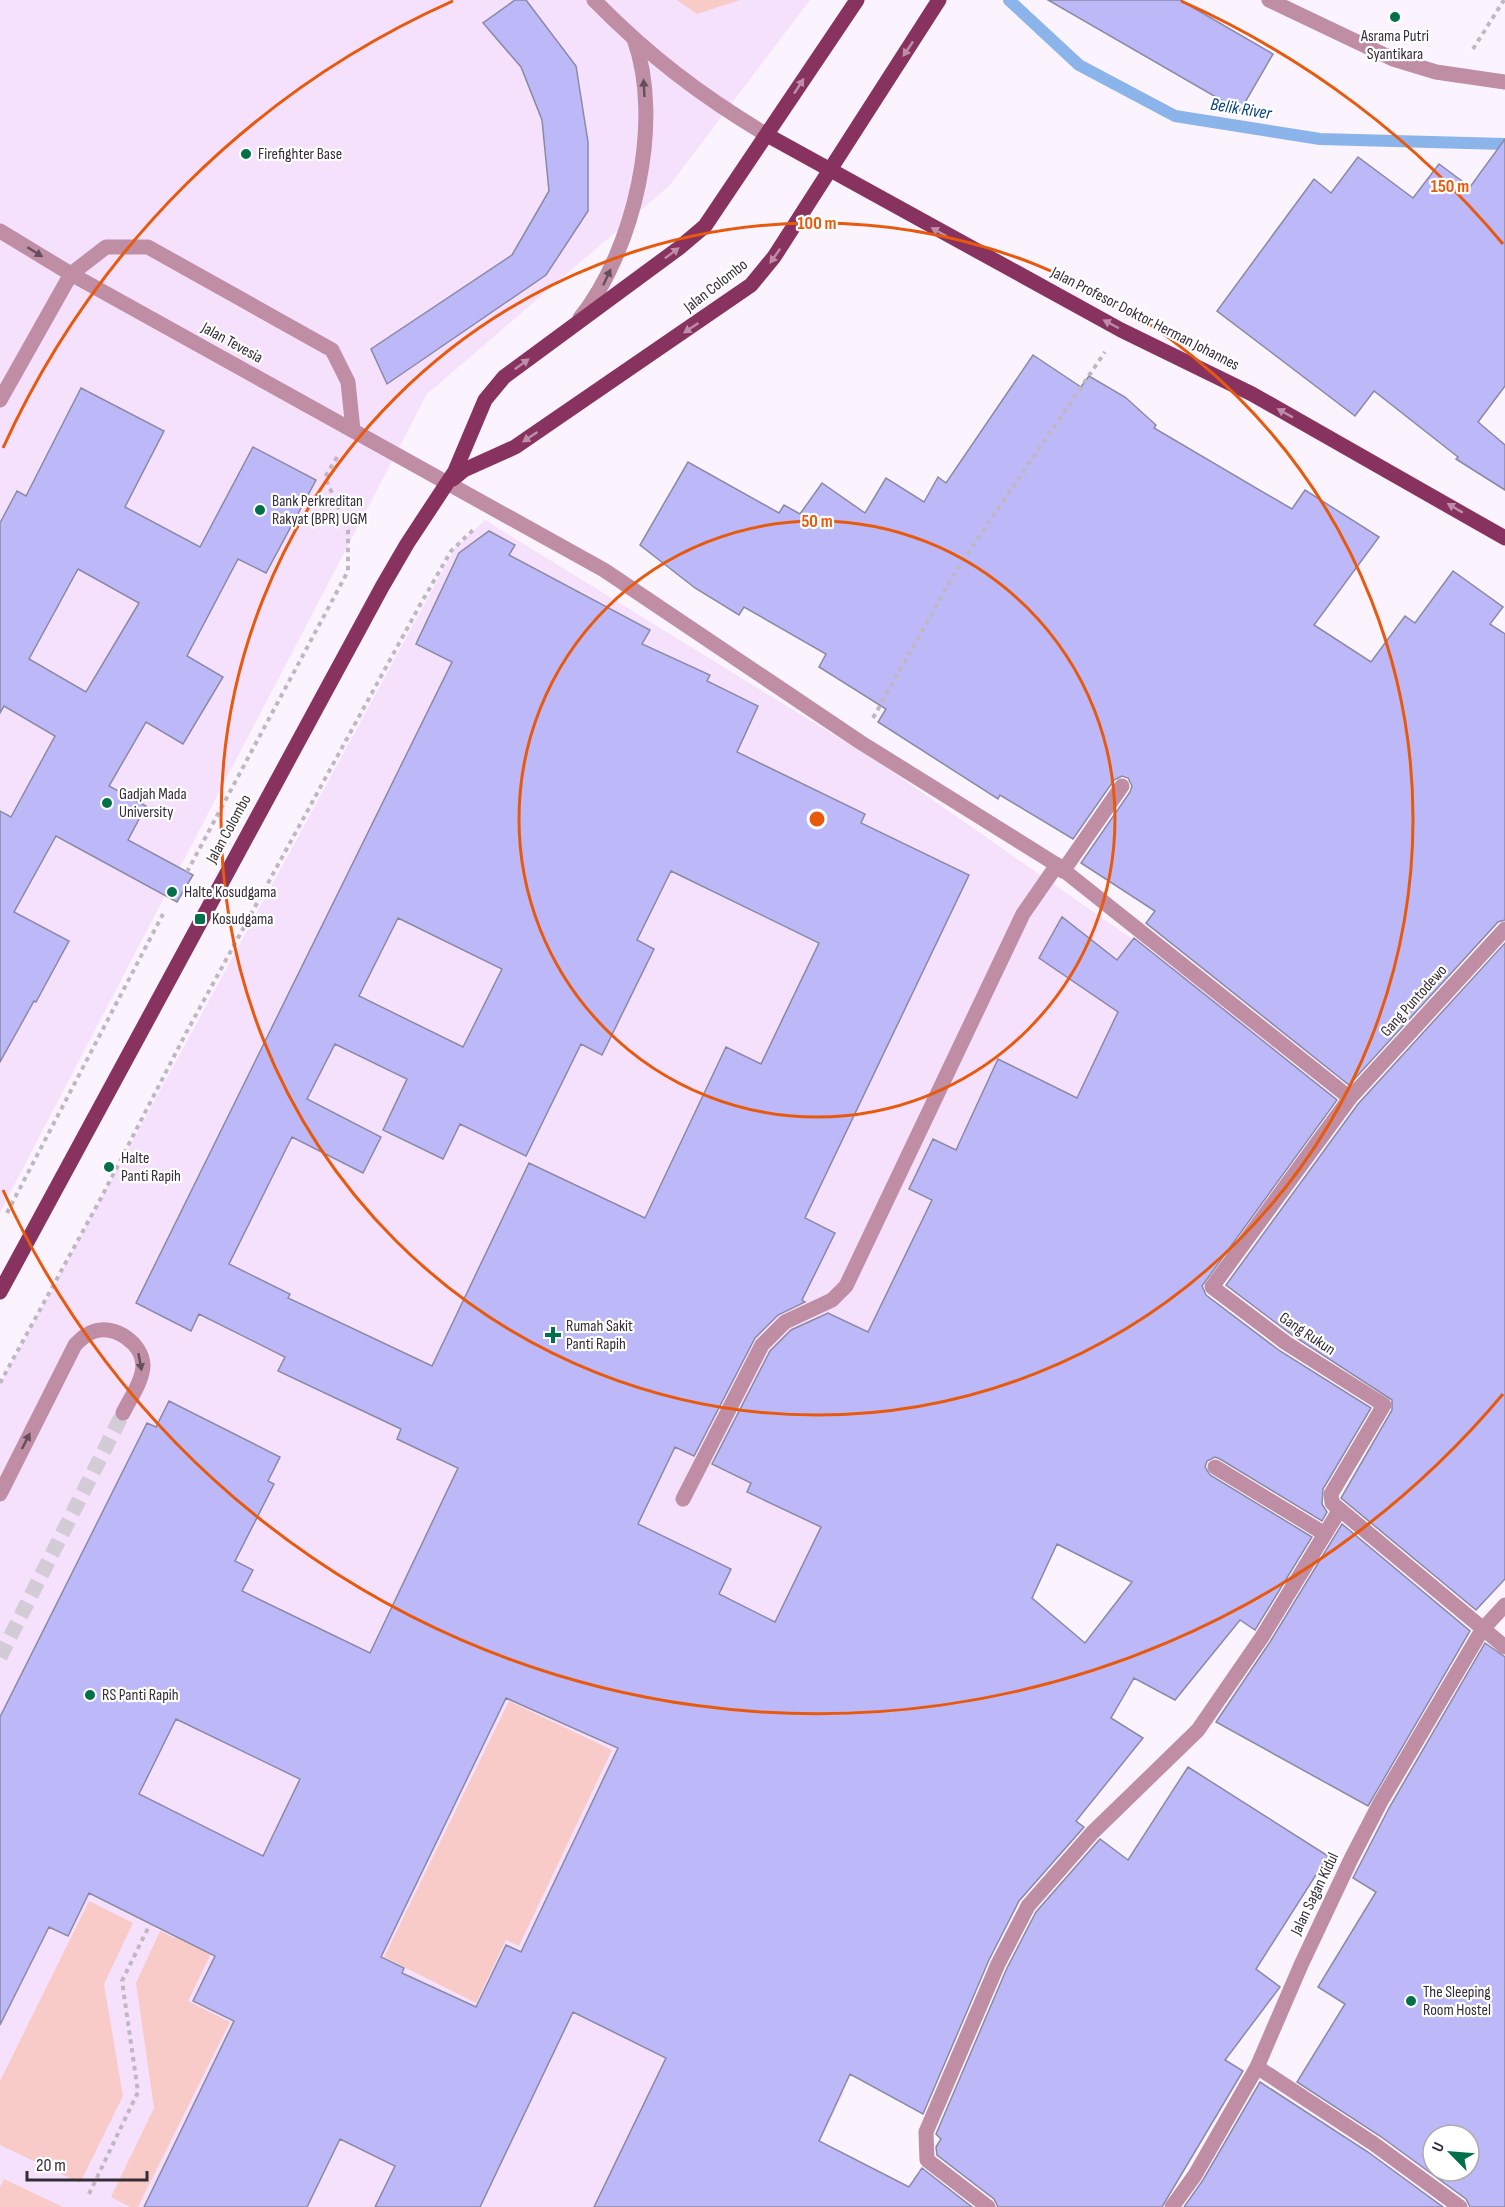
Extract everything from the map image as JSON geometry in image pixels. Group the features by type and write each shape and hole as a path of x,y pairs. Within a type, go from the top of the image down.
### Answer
{"main road":[{"name":"Jalan Colombo","path":"0,1292 382,587 406,544 462,459 477,415 493,388 504,377 705,226 857,0"},
{"name":"Jalan Colombo","path":"448,483 464,470 515,447 739,295 774,257 939,0"},
{"name":"Jalan Profesor Doktor Herman Johannes","path":"767,135 830,172 1121,330 1252,394 1505,538"}],"street":[{"path":"594,0 634,39 695,90 767,135"},
{"path":"1269,0 1393,59 1436,72 1505,81"},
{"path":"575,325 597,295 614,262 624,236 639,178 644,82 641,60 634,39"},
{"name":"Jalan Tevesia","path":"0,231 71,274 604,570 860,742 1060,868 1350,1098"},
{"path":"0,400 71,274 106,247 148,247 242,297 332,350 348,382 353,430"},
{"path":"682,1498 762,1345 785,1322 832,1300 846,1286 1023,914 1122,786"},
{"name":"Gang Puntodewo","path":"1212,1287 1350,1098 1505,929"},
{"name":"Gang Rukun","path":"1212,1287 1286,1343 1384,1405 1331,1494 1332,1503 1339,1511"},
{"path":"0,1494 75,1345 92,1332 101,1330 122,1335 132,1342 141,1358 141,1376 123,1413"},
{"path":"1215,1467 1325,1534"},
{"path":"988,2207 927,2160 926,2132 998,1964 1028,1906 1092,1833 1198,1730 1262,1637 1339,1511 1505,1647"},
{"name":"Jalan Sagan Kidul","path":"1172,2207 1195,2175 1257,2067 1301,1965 1380,1803 1482,1630 1505,1605"},
{"path":"1257,2067 1374,2144 1460,2207"}],"path":[{"path":"1456,75 1504,0"},
{"path":"860,742 957,569 1121,330"},
{"path":"187,872 348,571 348,530 325,477 353,430"},
{"path":"0,1383 101,1198 191,1023 451,551 496,510"},
{"path":"5,1216 163,914"},
{"path":"89,2194 138,2092 122,1981 150,1924"}],"shaded area":[{"name":"Gadjah Mada University","path":"0,0 810,0 669,186 427,394 0,1212"},
{"path":"677,0 740,0 697,14"},
{"name":"Rumah Sakit Panti Rapih","path":"485,520 881,764 1279,1041 1193,1136 739,2039 844,2093 787,2207 0,2207 0,1385 455,548"},
{"path":"509,1701 612,1750 519,1946 506,1940 476,2003 384,1957"},
{"path":"89,1901 133,1923 104,1984 123,2096 80,2183 0,2145 0,2081"},
{"path":"188,1911 224,1927 188,2001 230,2022 138,2207 130,2207 111,2197 154,2108 136,1983 160,1931 175,1938"},
{"path":"4,2179 63,2207 0,2207 0,2187"}],"building":[{"path":"515,0 526,0 576,66 588,142 588,211 546,275 387,384 371,349 512,255 549,191 542,120 521,67 483,23"},
{"path":"1048,0 1180,0 1273,54 1240,111"},
{"path":"1505,139 1505,386 1478,422 1505,445 1505,490 1456,459 1458,457 1374,391 1355,416 1217,311 1314,179 1331,193 1358,157 1413,198 1439,164 1470,187"},
{"path":"1033,355 1081,387 1089,376 1125,397 1156,425 1154,428 1292,509 1305,490 1379,537 1314,625 1371,662 1405,616 1415,623 1453,571 1503,607 1490,624 1505,634 1505,920 1498,922 1349,1085 1146,923 1155,911 1081,863 1130,792 1132,786 1128,778 1122,776 1114,780 1073,839 1000,795 998,799 878,722 886,709 819,667 826,654 744,607 739,615 695,588 640,545 688,462 779,513 784,505 800,514 822,483 865,513 886,478 924,502 938,477 946,483"},
{"path":"81,388 164,431 125,507 200,547 253,447 316,480 266,573 238,559 187,656 223,677 183,744 146,722 109,786 146,806 128,840 193,875 177,902 56,836 14,912 69,941 0,1062 0,811 11,817 55,736 4,706 0,713 0,523 17,491 26,496","holes":["78,569 139,603 86,692 29,659"]},
{"name":"Rumah Sakit Panti Rapih","path":"489,531 515,545 509,555 650,630 642,644 710,675 707,681 758,706 737,752 865,814 861,823 969,875 805,1218 835,1233 802,1300 805,1302 778,1315 755,1338 694,1456 675,1447 638,1524 731,1569 719,1594 775,1622 821,1527 747,1492 751,1483 712,1464 770,1351 791,1330 828,1313 868,1332 932,1200 909,1189 933,1139 956,1150 998,1059 1077,1098 1118,1012 1039,958 1062,917 1117,960 1134,938 1337,1100 1202,1286 1206,1295 1280,1351 1371,1408 1323,1489 1322,1504 1327,1512 1322,1521 1220,1459 1215,1457 1207,1461 1205,1467 1210,1475 1312,1537 1255,1630 1240,1620 1175,1700 1134,1678 1111,1718 1143,1738 1076,1821 1084,1827 1019,1901 989,1960 923,2114 850,2074 819,2141 909,2187 922,2168 972,2207 594,2207 666,2058 573,2012 480,2207 375,2207 395,2166 340,2139 307,2207 144,2207 234,2021 193,2001 215,1956 89,1893 68,1936 49,1927 0,2025 0,1717 147,1423 156,1427 169,1401 280,1457 268,1481 274,1484 235,1561 253,1570 242,1591 370,1653 458,1468 397,1439 401,1429 278,1371 285,1357 199,1314 191,1331 136,1303 452,662 416,644 459,553","holes":["671,871 819,943 761,1064 726,1047 645,1218 529,1163 432,1366 288,1298 290,1294 229,1264 292,1137 363,1173 381,1137 307,1099 335,1044 407,1079 383,1130 443,1159 460,1124 526,1156 581,1044 602,1055 654,949 637,940","398,918 502,969 463,1047 359,996","1057,1544 1132,1582 1085,1643 1032,1598","506,1698 618,1748 521,1952 506,1945 476,2007 402,1973 404,1968 381,1957","176,1719 300,1779 263,1856 139,1794"]},
{"path":"1505,943 1505,1579 1476,1610 1341,1498 1392,1410 1392,1400 1292,1335 1226,1285 1358,1104"},
{"path":"1342,1524 1470,1631 1368,1806 1216,1722 1270,1642"},
{"path":"1485,1643 1505,1657 1505,2207 1470,2207 1466,2199 1444,2183 1481,2183 1481,2123 1421,2123 1421,2166 1380,2136 1297,2082 1345,2004 1318,1987 1376,1892 1353,1878 1389,1808"},
{"path":"1188,1767 1328,1856 1256,1969 1280,1987 1225,2060 1243,2071 1162,2207 998,2207 994,2199 937,2155 936,2147 941,2139 936,2134 1007,1968 1036,1912 1100,1839 1128,1860"},
{"path":"1260,2082 1368,2152 1443,2207 1184,2207 1203,2180"}],"waterway":[{"name":"Belik River","path":"1009,0 1079,65 1175,116 1320,139 1505,144"}],"tunnel":[{"path":"0,1657 123,1413"}],"place":[{"name":"Asrama Putri Syantikara","path":"1395,17"},
{"name":"Firefighter Base","path":"246,154"},
{"name":"Bank Perkreditan Rakyat (BPR) UGM","path":"260,510"},
{"name":"Gadjah Mada University","path":"107,803"},
{"name":"Halte Kosudgama","path":"172,892"},
{"name":"Kosudgama","path":"200,919"},
{"name":"Halte Panti Rapih","path":"109,1167"},
{"name":"Rumah Sakit Panti Rapih","path":"553,1335"},
{"name":"RS Panti Rapih","path":"90,1695"},
{"name":"The Sleeping Room Hostel","path":"1411,2001"}]}
